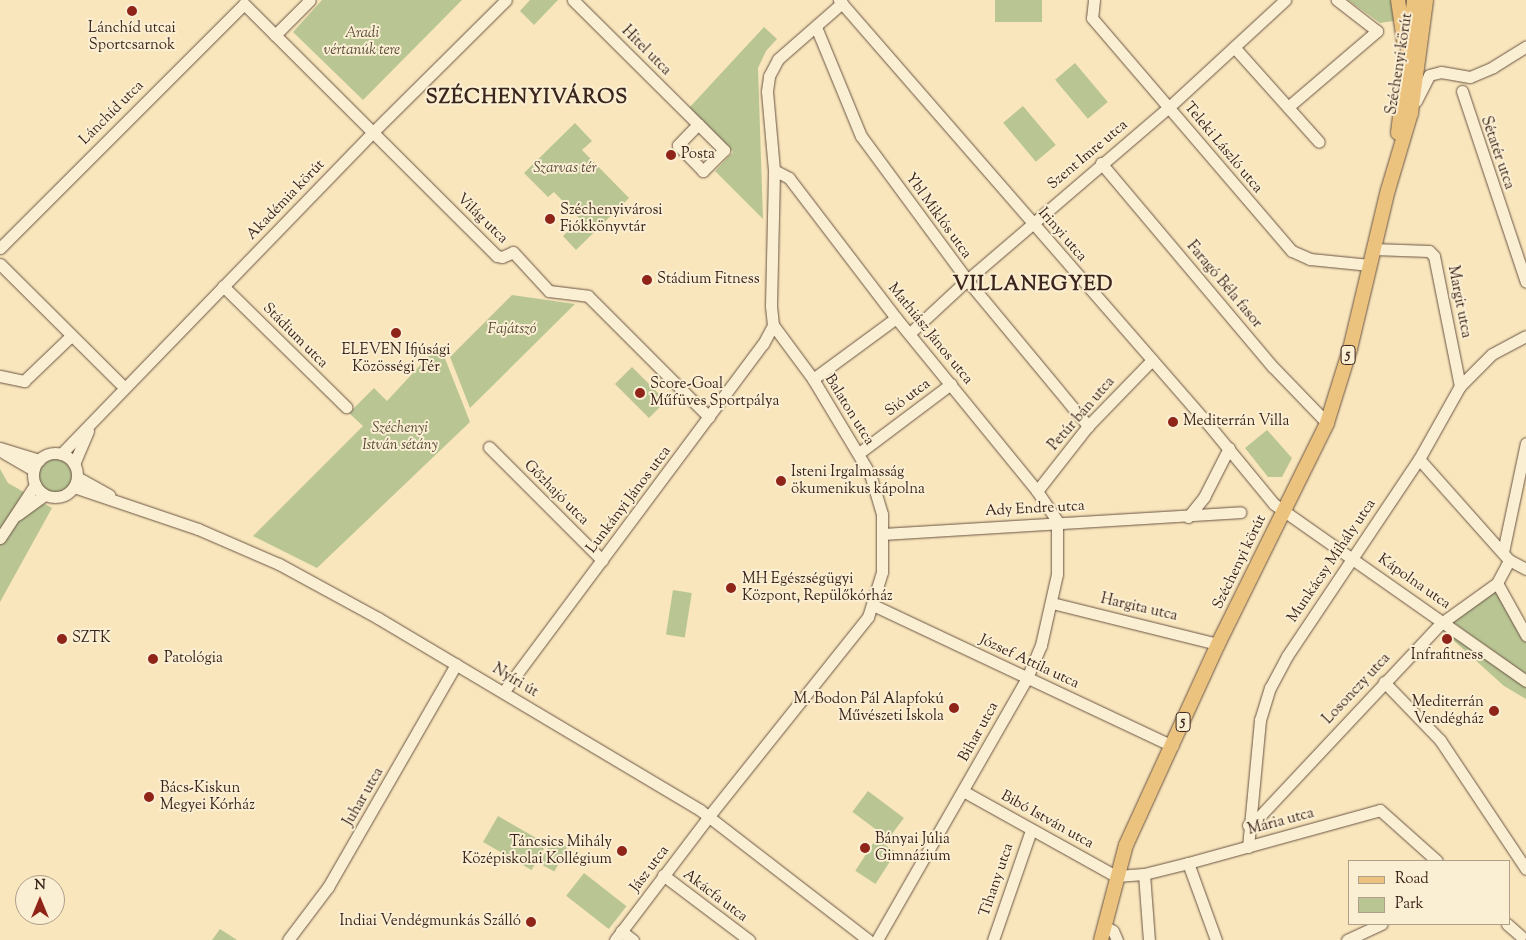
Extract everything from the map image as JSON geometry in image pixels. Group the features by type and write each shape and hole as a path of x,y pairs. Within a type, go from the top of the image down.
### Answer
{"main road":[{"name":"5","path":"1398,0 1407,61"},
{"name":"Széchenyi körút","path":"1388,190 1414,0"},
{"name":"Széchenyi körút","path":"1102,933 1126,845 1218,644 1327,423 1350,350 1388,190 1411,113 1427,4"}],"street":[{"path":"275,36 310,0"},
{"name":"Akadémia körút","path":"61,454 373,132 506,0"},
{"name":"Hitel utca","path":"573,0 698,124"},
{"name":"Teleki László utca","path":"1094,0 1092,18 1292,251 1310,259 1370,265"},
{"name":"Szent Imre utca","path":"910,332 966,280 1169,107 1285,0"},
{"path":"1288,107 1377,31 1337,0"},
{"name":"Világ utca","path":"244,2 275,36 497,256 513,252 549,291 588,296 710,417"},
{"name":"Lánchíd utca","path":"0,248 244,2"},
{"path":"772,325 774,170 767,91 769,76 778,59 840,2"},
{"name":"Irinyi utca","path":"840,2 1229,448 1274,504 1283,510"},
{"name":"Ybl Miklós utca","path":"816,26 861,136 966,280 1088,426"},
{"path":"1411,113 1428,75 1442,72 1470,77 1493,67 1526,46"},
{"path":"1234,47 1319,142"},
{"name":"Sétatér utca","path":"1462,91 1526,282"},
{"name":"Faragó Béla fasor","path":"1101,163 1273,368 1327,423"},
{"name":"Mathiász János utca","path":"774,170 789,178 896,318 910,332 1037,491 1057,521"},
{"name":"Margit utca","path":"1373,249 1429,251 1434,256 1460,386"},
{"path":"0,264 124,387"},
{"name":"Stádium utca","path":"223,286 346,407"},
{"path":"812,380 896,318"},
{"name":"Lunkányi János utca","path":"504,691 710,417 763,344 772,325"},
{"name":"Balaton utca","path":"709,816 836,660 873,605 882,572 884,534 877,493 860,453 812,380 772,325"},
{"path":"0,376 24,381 71,336"},
{"name":"Munkácsy Mihály utca","path":"1248,847 1248,824 1260,720 1270,688 1287,656 1352,556 1419,459 1460,386 1492,354 1526,336"},
{"name":"Petúr bán utca","path":"1037,491 1088,426 1152,360"},
{"name":"Sió utca","path":"860,453 951,384"},
{"name":"Akadémia körút","path":"74,464 91,425"},
{"name":"Gőzhajó utca","path":"489,447 602,560"},
{"path":"1188,517 1204,497 1229,448"},
{"path":"0,449 36,465"},
{"path":"1526,451 1506,556 1497,583 1526,636"},
{"path":"0,538 10,520 35,485 36,465 47,454 61,454 74,464 76,482 62,496 45,496 10,520"},
{"path":"1419,459 1506,556 1526,569"},
{"name":"Nyíri út","path":"76,482 117,500 198,529 279,564 504,691 709,816 868,940"},
{"path":"35,485 45,496"},
{"name":"Kápolna utca","path":"1283,510 1352,556 1526,680"},
{"name":"Ady Endre utca","path":"884,534 1057,521 1188,517 1240,512"},
{"name":"Bihar utca","path":"876,940 1027,678 1041,645 1052,603 1057,574 1057,521"},
{"name":"Losonczy utca","path":"1248,824 1258,818 1384,682 1444,621 1497,583"},
{"name":"Hargita utca","path":"1052,603 1218,644"},
{"name":"József Attila utca","path":"873,605 1172,746"},
{"name":"Juhar utca","path":"288,940 328,888 456,664"},
{"path":"1384,682 1440,740 1526,869"},
{"name":"Bibó István utca","path":"963,791 1116,876"},
{"name":"Mária utca","path":"1116,876 1144,874 1380,810 1436,860"},
{"name":"Jász utca","path":"618,936 709,816"},
{"name":"Tihany utca","path":"992,940 1031,830"},
{"path":"1188,863 1216,940"},
{"path":"1144,874 1149,940"},
{"name":"Akácfa utca","path":"663,875 749,940"},
{"path":"1347,940 1379,925"},
{"path":"1508,925 1522,936"},
{"path":"1102,933 1113,931 1117,940"},
{"path":"618,936 633,940"}],"green space":[{"name":"Aradi vértanúk tere","path":"322,0 462,0 363,100 293,32"},
{"path":"530,0 558,0 534,25 520,11"},
{"path":"995,0 1042,0 1042,22 995,22"},
{"path":"1348,0 1391,0 1394,21 1380,23"},
{"path":"764,27 777,39 766,51 758,68 763,219 715,171 733,152 689,108"},
{"path":"1075,63 1108,102 1088,119 1055,80"},
{"path":"1023,106 1056,145 1036,162 1003,123"},
{"name":"Szarvas tér","path":"575,123 592,141 582,150 629,198 576,250 563,236 580,219 554,192 548,197 524,173"},
{"name":"Fajátszó","path":"512,295 575,304 470,408 450,357"},
{"name":"Széchenyi István sétány","path":"436,348 444,356 470,422 317,568 253,536 363,426 349,413 374,388 387,401"},
{"name":"Score-Goal Műfüves Sportpálya","path":"632,367 666,401 649,418 615,384"},
{"path":"1267,430 1292,458 1282,477 1268,477 1245,448"},
{"path":"55,458 62,459 68,463 72,469 72,483 68,489 62,493 55,494 48,493 42,489 38,483 37,476 38,469 42,463 48,459"},
{"path":"0,469 8,483 52,508 0,602"},
{"path":"1495,587 1526,642 1526,674 1450,620"},
{"path":"673,590 692,593 685,637 666,634"},
{"path":"1444,627 1526,686 1526,699 1504,686 1442,630"},
{"path":"868,791 904,818 888,839 852,812"},
{"path":"498,816 546,844 531,870 483,842"},
{"path":"553,838 568,846 554,872 539,864"},
{"path":"876,839 896,852 875,884 855,871"},
{"path":"584,873 627,906 609,929 566,896"},
{"path":"220,929 237,940 212,940"}],"place":[{"name":"Lánchíd utcai Sportcsarnok","path":"132,11"},
{"name":"Posta","path":"671,155"},
{"name":"Széchenyivárosi Fiókkönyvtár","path":"550,219"},
{"name":"Stádium Fitness","path":"647,280"},
{"name":"ELEVEN Ifjúsági Közösségi Tér","path":"396,333"},
{"name":"Score-Goal Műfüves Sportpálya","path":"640,393"},
{"name":"Mediterrán Villa","path":"1173,422"},
{"name":"Isteni Irgalmasság ökumenikus kápolna","path":"781,481"},
{"name":"MH Egészségügyi Központ, Repülőkórház","path":"731,588"},
{"name":"SZTK","path":"62,639"},
{"name":"Infrafitness","path":"1447,639"},
{"name":"Patológia","path":"153,659"},
{"name":"M. Bodon Pál Alapfokú Művészeti Iskola","path":"954,708"},
{"name":"Mediterrán Vendégház","path":"1494,711"},
{"name":"Bács-Kiskun Megyei Kórház","path":"149,797"},
{"name":"Bányai Júlia Gimnázium","path":"865,848"},
{"name":"Táncsics Mihály Középiskolai Kollégium","path":"622,851"},
{"name":"Indiai Vendégmunkás Szálló","path":"531,922"}],"district":[{"name":"SZÉCHENYIVÁROS","path":"527,98"},
{"name":"VILLANEGYED","path":"1033,285"}]}
